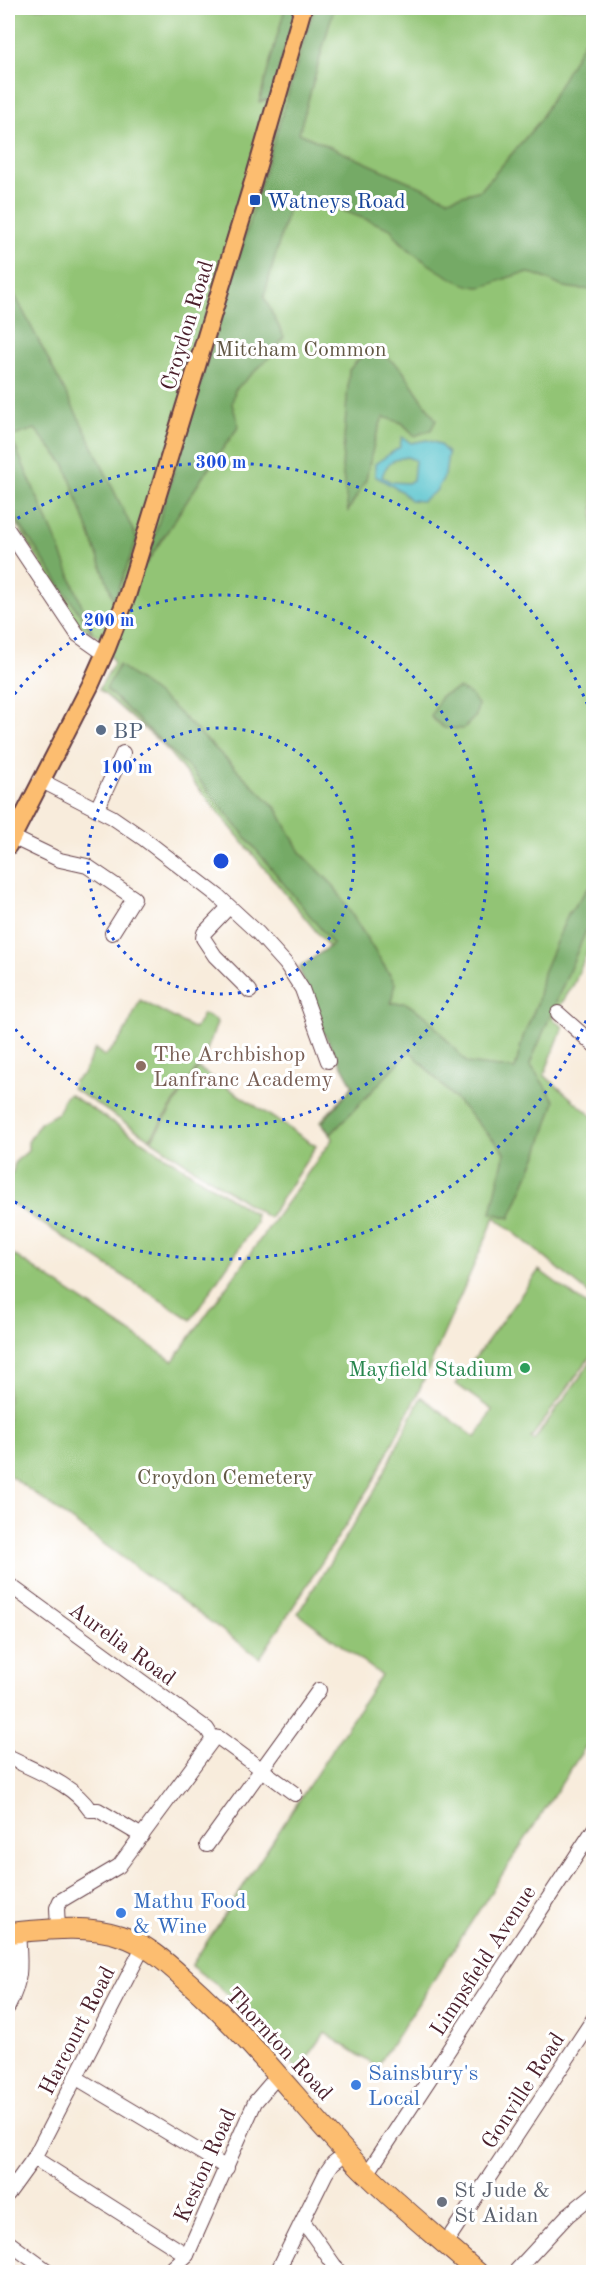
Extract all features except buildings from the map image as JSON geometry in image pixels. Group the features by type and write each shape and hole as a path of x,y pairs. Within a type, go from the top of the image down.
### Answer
{"highway":[{"name":"Thornton Road","path":"13,1932 58,1929 107,1933 121,1936 164,1961 279,2074 346,2153 367,2174 477,2272"}],"main road":[{"name":"Croydon Road","path":"10,841 105,654 127,596 303,8"}],"street":[{"path":"8,530 78,635 105,654"},
{"path":"97,809 123,753"},
{"path":"40,780 97,809 164,853 262,938 294,975 309,1004 328,1061"},
{"path":"10,841 60,860 87,866 138,901 112,933"},
{"path":"229,907 204,933 203,938 215,956 250,991"},
{"path":"558,1013 594,1045"},
{"name":"Aurelia Road","path":"8,1584 205,1728 212,1737 219,1738 295,1794"},
{"path":"207,1845 319,1690"},
{"path":"58,1929 57,1908 60,1901 117,1869 211,1742 212,1737"},
{"path":"8,1756 77,1794 90,1810 98,1810 142,1836"},
{"name":"Limpsfield Avenue","path":"367,2174 594,1829"},
{"path":"8,2007 18,1988 19,1979 13,1932"},
{"name":"Harcourt Road","path":"8,2194 34,2158 142,1947"},
{"name":"Gonville Road","path":"445,2244 594,2018"},
{"name":"Keston Road","path":"168,2272 187,2255 255,2102 279,2074"},
{"path":"75,2078 227,2168"},
{"path":"278,2272 328,2169 346,2153"},
{"path":"34,2158 187,2255"},
{"path":"515,2272 568,2215 594,2194"},
{"path":"303,2221 339,2272"},
{"path":"8,2242 49,2272"}],"green space":[{"name":"Mitcham Common","path":"8,8 593,8 594,936 574,984 552,1018 563,1027 544,1075 593,1117 593,1297 495,1217 417,1395 371,1486 260,1658 8,1474 8,1251 173,1361 333,1138 320,1122 353,1086 322,1030 299,968 329,947 163,745 99,689 114,663 99,636 80,628 8,510"},
{"path":"285,8 297,8 270,99 259,102"},
{"path":"314,8 334,8 299,133 448,199 481,190 538,123 593,25 593,290 561,286 531,273 515,275 483,287 468,285 430,265 405,246 391,229 308,197 290,203 264,297 284,337 267,360 235,390 232,404 239,426 146,564"},
{"path":"8,282 86,432 137,539 114,601 65,465 35,429 11,437 57,542 93,634 8,507"},
{"path":"365,352 383,355 401,368 436,420 431,430 415,436 402,423 383,417 375,439 366,480 348,511 342,468 349,370"},
{"path":"119,665 171,705 277,809 300,852 334,886 395,983 391,1003 406,1003 426,1016 467,1063 515,1069 523,1037 538,1001 543,973 568,914 593,882 593,914 530,1064 555,1101 539,1150 510,1218 491,1213 505,1152 410,1051 331,1134 322,1123 353,1086 322,1030 299,968 333,944 191,770 106,689"},
{"path":"459,688 470,694 478,704 476,716 463,729 444,728 431,717 441,696"},
{"path":"140,1000 195,1029 203,1014 216,1020 217,1023 204,1058 150,1139 72,1088 74,1081 83,1074 95,1049 104,1056 116,1045"},
{"path":"198,1068 316,1146 269,1218 151,1140"},
{"path":"69,1094 255,1214 256,1223 191,1320 8,1201 8,1176 13,1172 15,1162 28,1151 28,1142 40,1123 58,1113 64,1098"},
{"path":"539,1270 593,1310 593,1353 531,1438 534,1440 593,1359 593,1735 377,2067 325,2033 298,2071 250,2016 218,1986 191,1966 381,1675 298,1613 376,1489 421,1397 476,1438 492,1410 456,1384"}],"water":[{"path":"402,437 411,443 427,440 439,444 448,453 445,475 436,491 422,501 410,500 401,491 375,476 375,464 400,447","holes":["407,457 415,460 413,480 408,483 391,482 382,477 388,465 394,461"]}],"place":[{"name":"Watneys Road","path":"255,200"},
{"name":"BP","path":"101,730"},
{"name":"The Archbishop Lanfranc Academy","path":"141,1066"},
{"name":"Mayfield Stadium","path":"525,1368"},
{"name":"Mathu Food & Wine","path":"121,1913"},
{"name":"Sainsbury's Local","path":"356,2085"},
{"name":"St Jude & St Aidan","path":"442,2202"}],"park label":[{"name":"Croydon Cemetery","path":"225,1476"}]}
